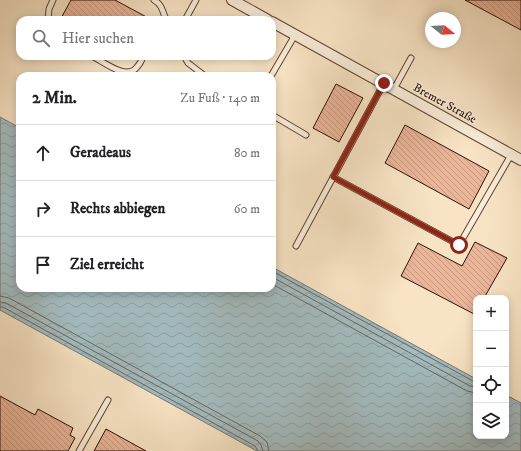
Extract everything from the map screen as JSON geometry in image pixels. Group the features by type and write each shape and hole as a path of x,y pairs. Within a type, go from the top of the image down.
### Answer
{"street":[{"path":"232,0 261,16"},
{"name":"Bremer Straße","path":"276,24 521,160"}],"lane":[{"path":"48,16 49,9 53,0"},
{"path":"154,0 162,9 165,16"},
{"path":"187,16 196,0"},
{"path":"274,72 295,35"},
{"path":"394,89 411,58"},
{"path":"99,60 121,72"},
{"path":"131,72 137,68 142,60"},
{"path":"186,60 200,72"},
{"path":"296,246 384,83"},
{"path":"276,117 306,135"},
{"path":"333,177 459,245 511,155"},
{"path":"79,451 108,400"}],"water":[{"path":"0,117 16,126 16,292 276,292 276,269 473,377 473,439 509,439 509,397 521,403 521,451 257,451 0,310"}],"building":[{"path":"71,0 115,0 145,16 62,16"},
{"path":"465,0 521,0 521,30"},
{"path":"336,84 363,98 339,142 313,128"},
{"path":"405,125 489,171 469,209 385,163"},
{"path":"475,242 507,258 486,295 473,295 473,313 401,276 418,243 462,266"},
{"path":"0,396 35,415 38,409 73,428 70,435 75,438 68,451 0,451"},
{"path":"106,429 146,451 94,451"}],"route":[{"path":"384,83 333,177 459,245"}]}
